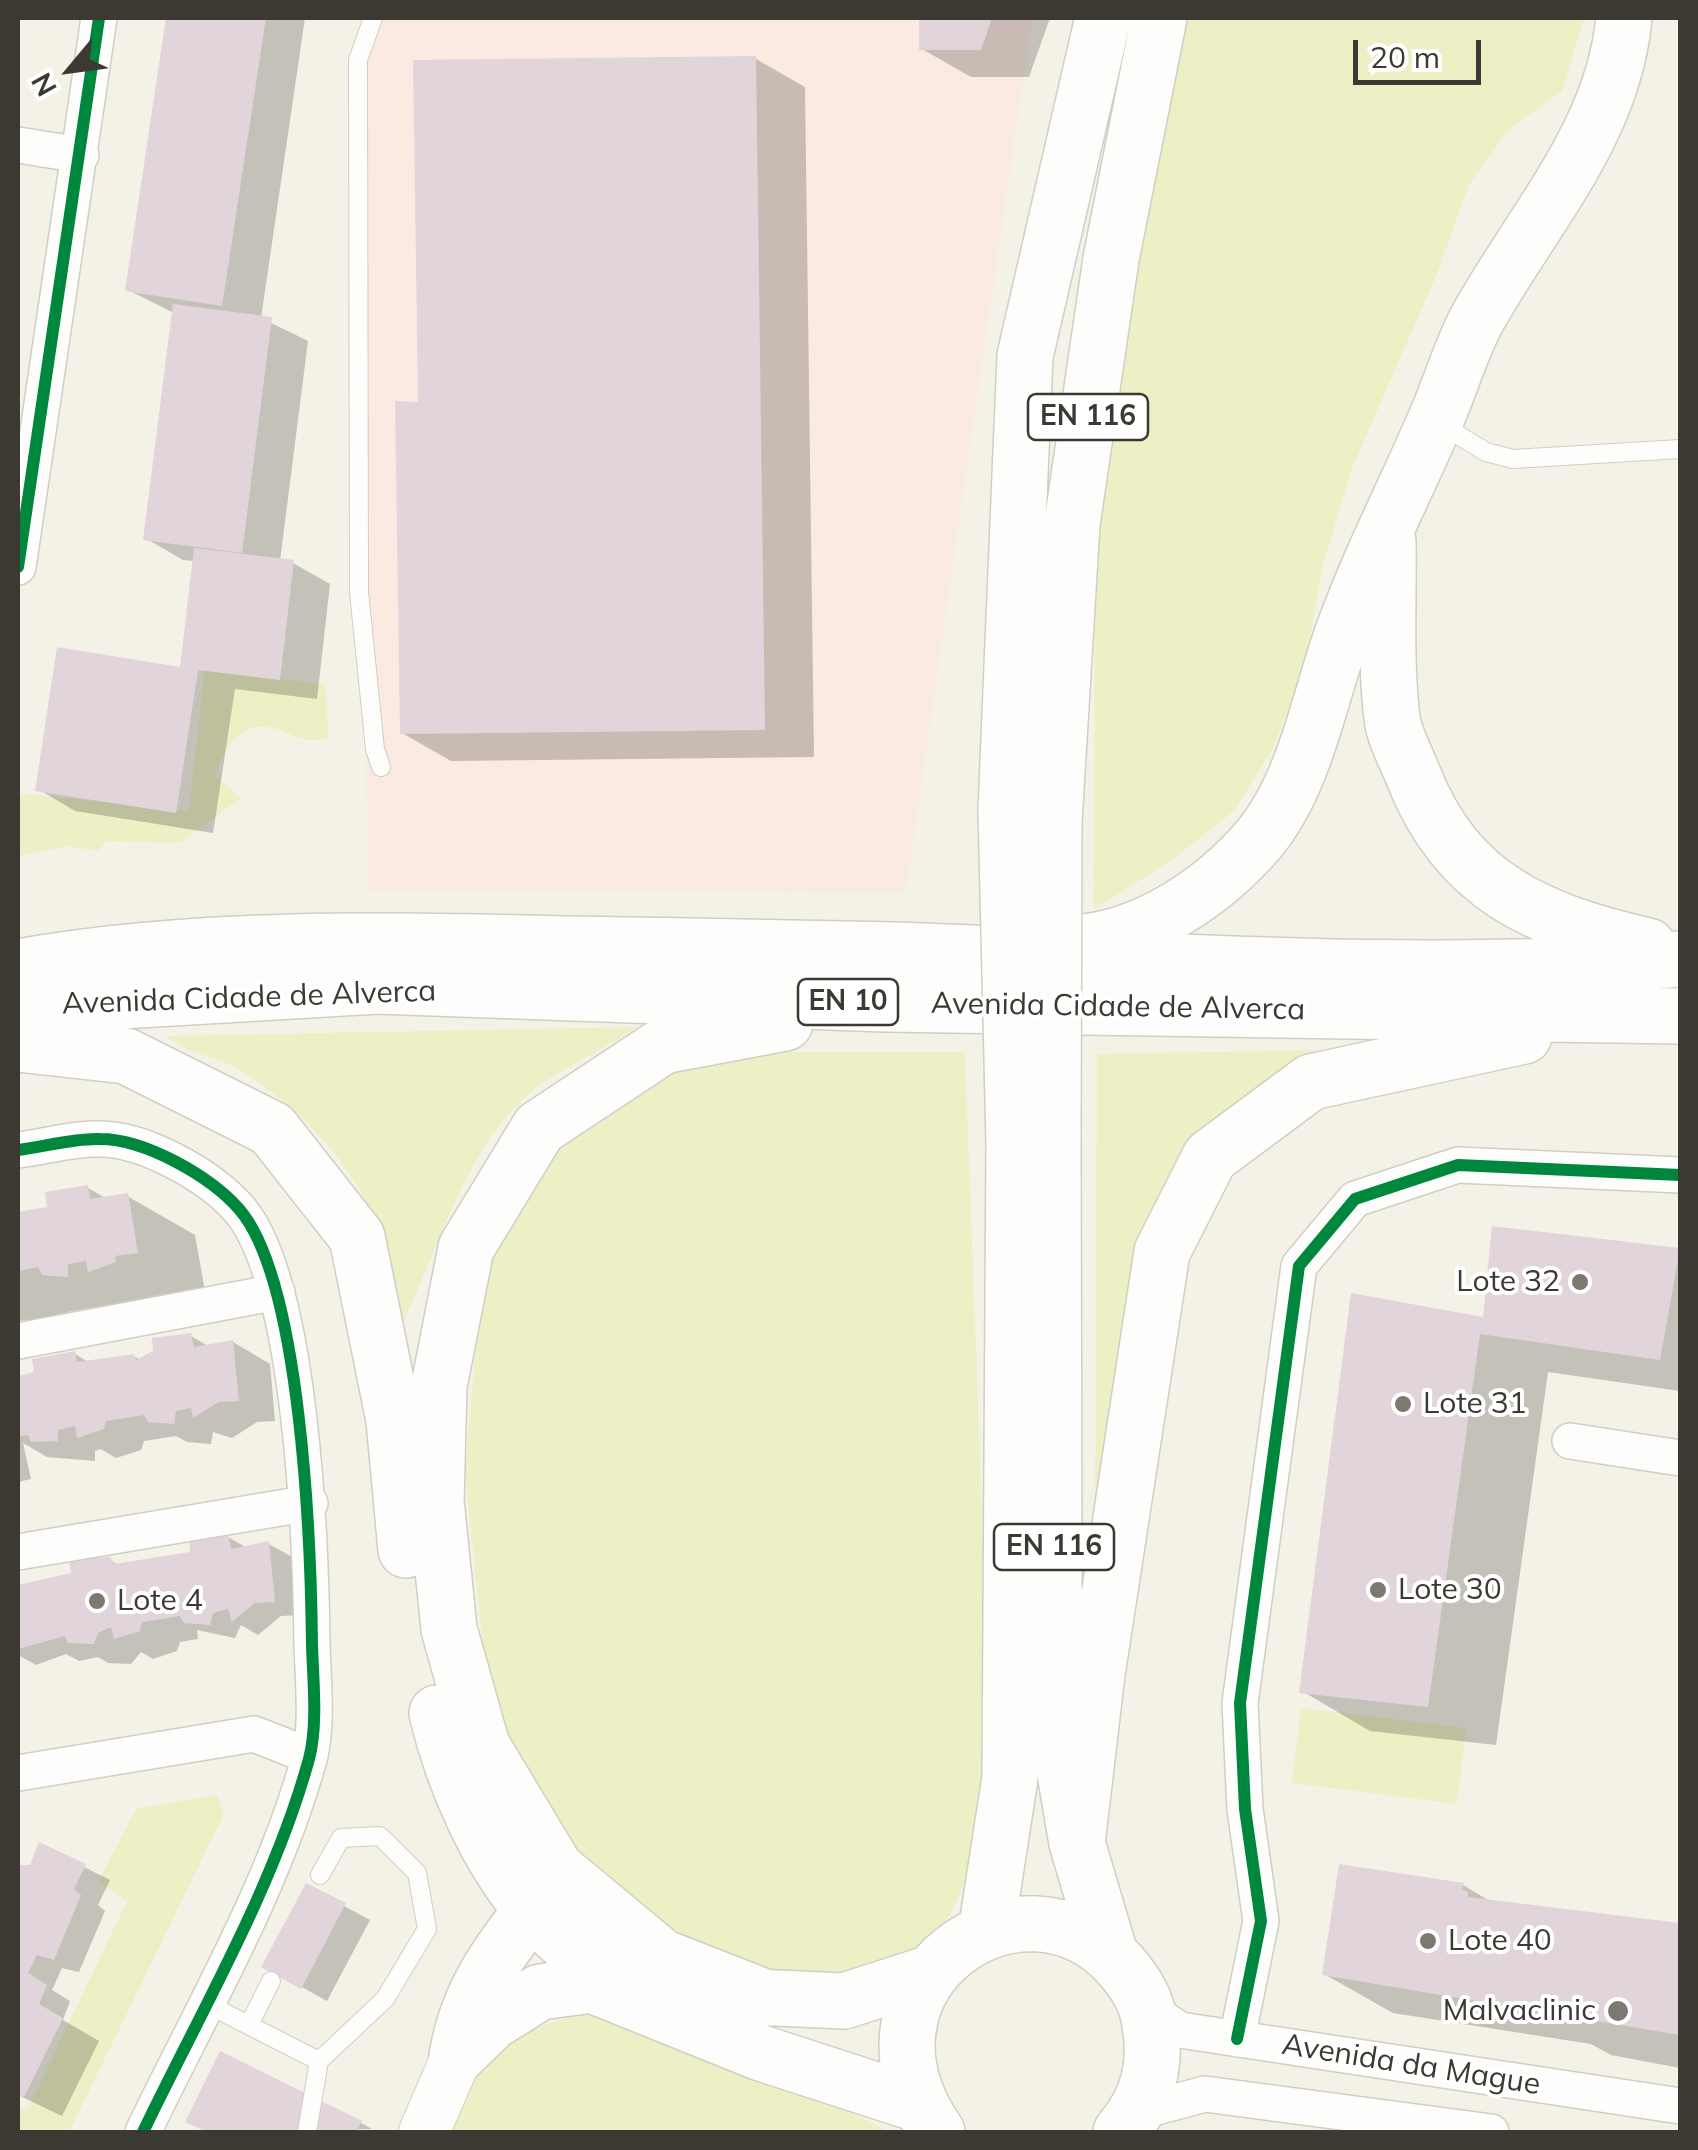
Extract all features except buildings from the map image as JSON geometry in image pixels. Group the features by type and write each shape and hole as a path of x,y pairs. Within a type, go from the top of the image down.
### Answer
{"main road":[{"name":"EN 116","path":"1104,18 1025,356 1034,1137 1063,1761 1078,1842 1110,1954"},
{"name":"EN 116","path":"1030,816 1111,259 1159,18"},
{"path":"896,950 1087,942 1148,923 1216,885 1263,834 1296,772 1388,518 1435,422 1475,324 1578,158 1605,106 1624,18"},
{"path":"1388,518 1392,721 1420,794 1460,856 1504,894 1570,928 1680,956"},
{"name":"Avenida Cidade de Alverca","path":"18,966 83,955 386,940 896,950 1192,964 1565,968 1680,956"},
{"name":"Avenida Cidade de Alverca","path":"18,1014 53,1005 378,986 886,1004 1680,1016"},
{"path":"767,1998 662,1958 556,1869 482,1746 449,1630 436,1502 439,1386 466,1248 539,1128 662,1046 886,1004"},
{"path":"1078,1842 1097,1674 1162,1252 1210,1157 1311,1082 1618,1015"},
{"path":"18,1044 126,1056 272,1129 356,1236 394,1420 417,1632 442,1736 464,1795 532,1910 596,1968 654,2006"},
{"name":"EN 116","path":"986,1932 1010,1778 1034,1137"},
{"path":"532,1910 570,1916 654,1976 708,1994 844,2001 931,1973"},
{"path":"424,2132 457,2056 464,2015 494,1958 532,1910"},
{"path":"928,2118 907,2072 906,2037 914,2003 931,1973 956,1949 986,1932 1018,1925 1051,1926 1082,1936 1110,1954 1132,1979 1147,2008 1154,2044 1151,2079 1129,2122"},
{"path":"457,2056 492,2022 540,1992 592,1985 654,2006 928,2118"}],"street":[{"path":"18,566 99,18"},
{"path":"18,145 81,154"},
{"path":"18,1150 102,1138 176,1159 240,1210 265,1256 276,1292 310,1502 314,1697 310,1756 262,1885 143,2132"},
{"path":"1237,2039 1261,1921 1245,1809 1240,1703 1299,1266 1355,1199 1458,1165 1680,1175"},
{"path":"18,1341 276,1292"},
{"path":"1570,1441 1680,1458"},
{"path":"18,1552 310,1502"},
{"path":"18,1773 254,1734 310,1756"},
{"name":"Avenida da Mague","path":"1147,2008 1180,2030 1680,2106"},
{"name":"Avenida da Mague","path":"1129,2122 1205,2094 1492,2132"}],"lane":[{"path":"373,18 358,60 359,592 380,767"},
{"path":"1435,422 1486,452 1513,459 1680,449"},
{"path":"307,2132 318,2061 385,1999 426,1928 417,1873 380,1836 342,1838 320,1876"},
{"path":"250,2026 271,1981"},
{"path":"205,2003 318,2061"}],"shaded area":[{"path":"362,18 1032,18 906,892 367,891"}],"green space":[{"path":"1190,18 1584,18 1562,91 1508,130 1469,185 1436,276 1352,468 1322,568 1304,670 1272,750 1234,811 1172,860 1094,909 1095,508 1180,43"},
{"path":"205,668 326,685 328,738 303,739 268,727 249,729 233,741 215,776 241,798 180,843 107,841 98,851 67,846 18,856 18,793 189,811"},
{"path":"637,1027 542,1083 508,1115 471,1170 402,1324 387,1255 370,1208 324,1141 285,1103 242,1071 184,1048 166,1036"},
{"path":"1336,1050 1228,1118 1095,1550 1097,1054"},
{"path":"753,1052 965,1052 990,1733 979,1846 951,1914 901,1969 828,1983 741,1970 660,1935 582,1861 520,1772 488,1697 465,1473 481,1287 506,1219 544,1155 666,1076"},
{"path":"1301,1708 1466,1728 1457,1804 1292,1783"},
{"path":"217,1795 224,1814 69,2132 18,2132 18,2107 27,2111 127,1901 98,1882 136,1809"},
{"path":"598,2012 807,2091 890,2132 451,2132 474,2080 504,2046 544,2025"}],"cycle path":[{"path":"18,567 99,18"},
{"path":"18,1150 100,1139 137,1145 194,1172 227,1197 260,1244 277,1294 299,1418 314,1688 309,1759 256,1902 143,2132"},
{"path":"1237,2039 1261,1921 1245,1809 1240,1703 1299,1266 1355,1199 1458,1165 1680,1175"}],"place":[{"name":"Lote 32","path":"1580,1282"},
{"name":"Lote 31","path":"1403,1404"},
{"name":"Lote 30","path":"1378,1590"},
{"name":"Lote 4","path":"97,1601"},
{"name":"Lote 40","path":"1428,1941"},
{"name":"Malvaclinic","path":"1618,2011"}]}
